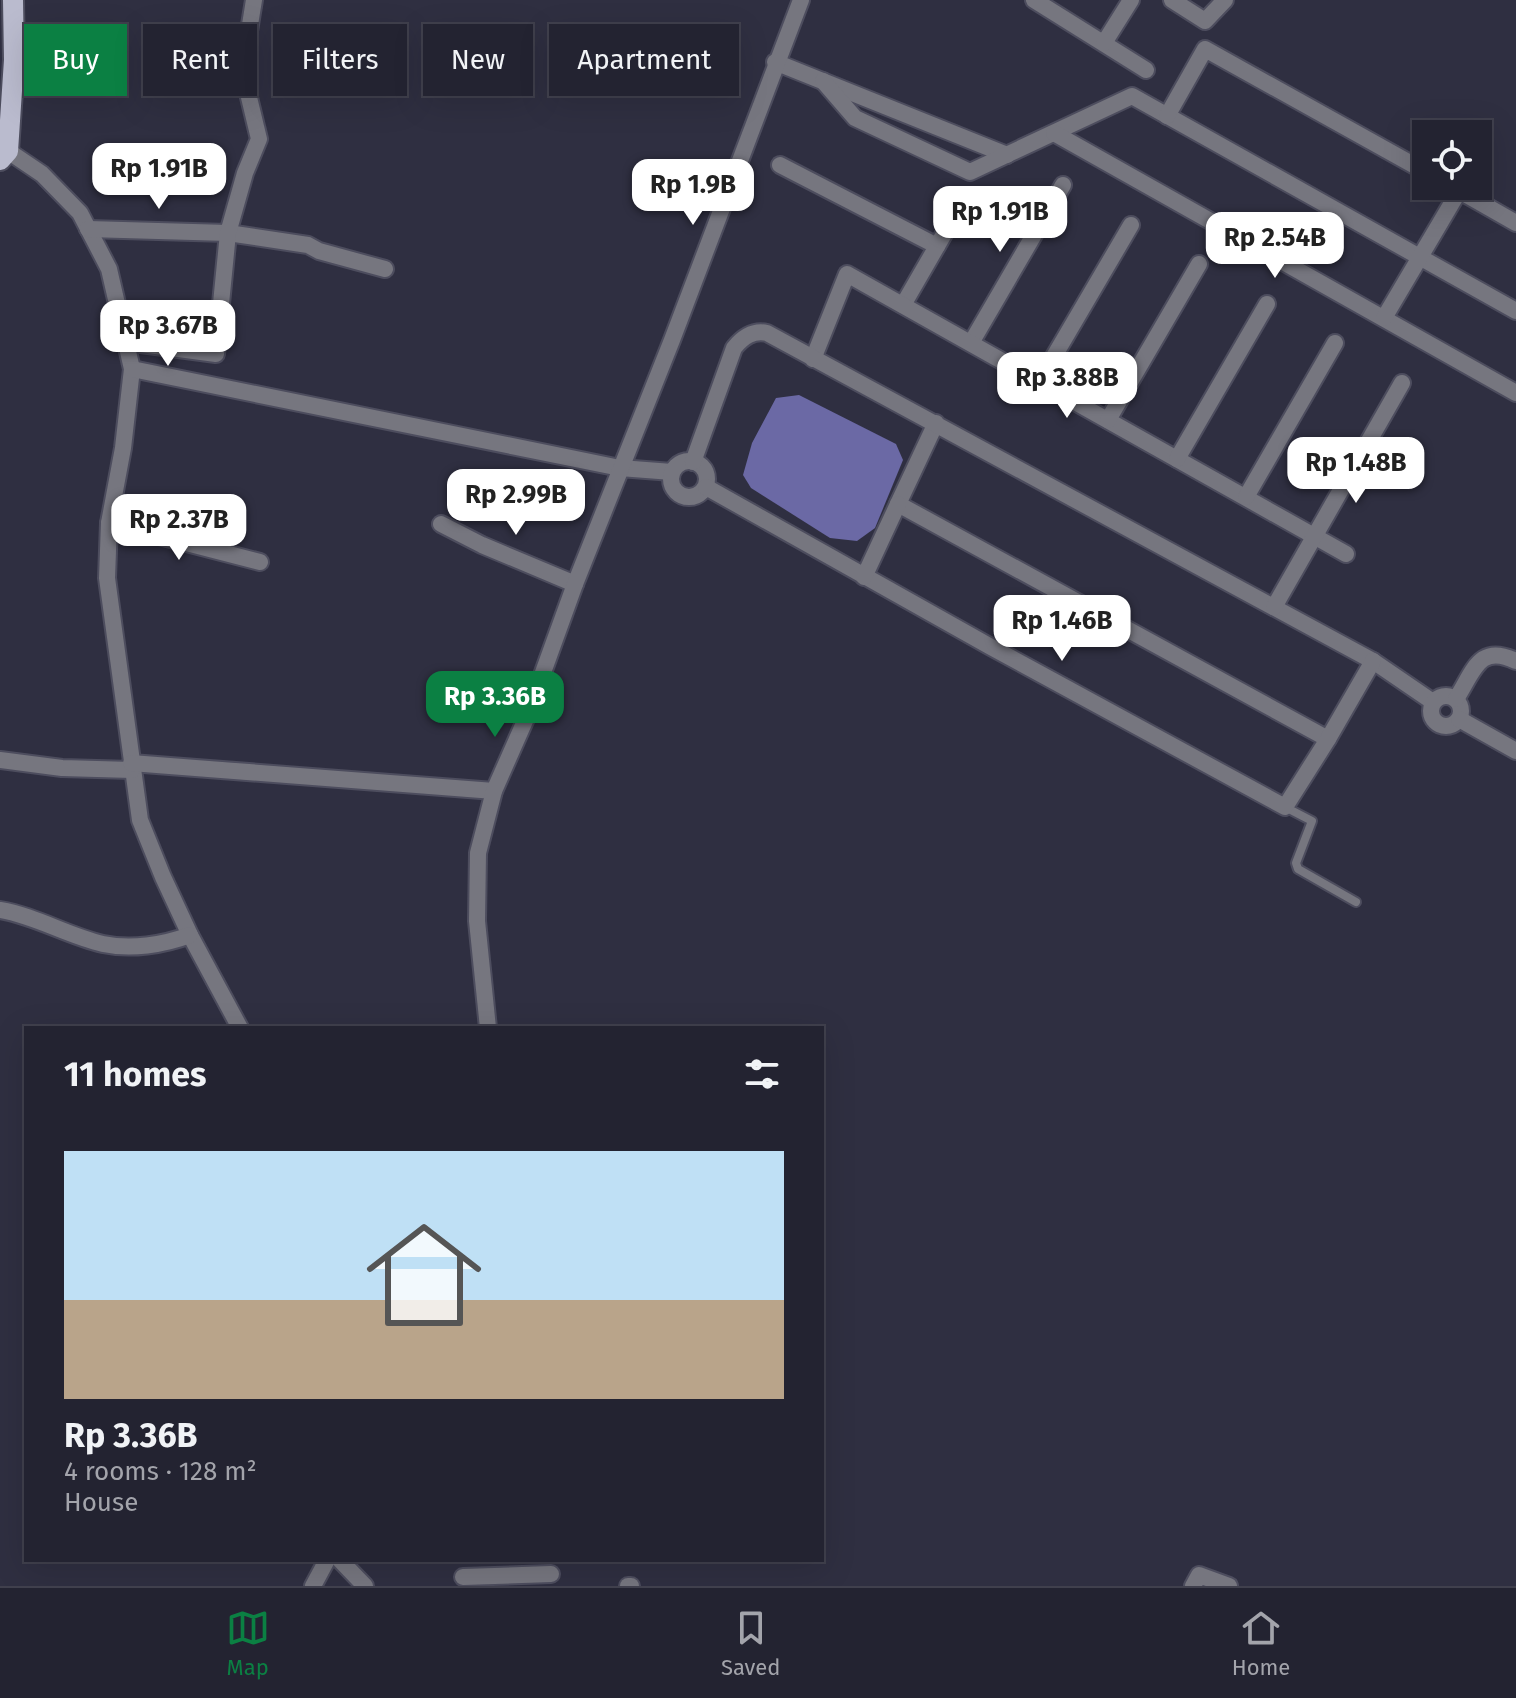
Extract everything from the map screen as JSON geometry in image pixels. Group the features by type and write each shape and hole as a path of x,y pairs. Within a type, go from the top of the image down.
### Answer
{"main road":[{"path":"4,156 14,60 13,0"}],"street":[{"path":"126,342 216,354 228,233 238,193 259,139 247,89 249,31 254,0"},
{"path":"488,1026 477,921 478,853 494,791 528,714 575,584 672,340 801,0"},
{"path":"1034,0 1146,70"},
{"path":"1104,43 1131,0"},
{"path":"1172,0 1205,21 1225,0"},
{"path":"1167,116 1205,49 1412,164"},
{"path":"775,62 1007,155"},
{"path":"823,81 855,118 970,172 1132,96 1516,311"},
{"path":"1054,133 1516,393"},
{"path":"4,156 42,174 80,213 109,269 132,369 123,448 109,523 107,578 140,820 190,935 239,1026"},
{"path":"780,165 937,246"},
{"path":"971,343 1063,185"},
{"path":"1384,318 1449,200"},
{"path":"1476,200 1516,223"},
{"path":"903,305 955,215"},
{"path":"1039,382 1131,225"},
{"path":"88,229 228,233 308,245 319,251 385,269"},
{"path":"1108,420 1199,264"},
{"path":"813,359 847,274 1346,554"},
{"path":"1177,459 1267,304"},
{"path":"693,462 734,348 742,338 758,331 767,333 1373,661 1433,702"},
{"path":"1246,497 1335,343"},
{"path":"132,369 620,468 672,472"},
{"path":"1274,607 1402,383"},
{"path":"864,577 936,423"},
{"path":"693,462 706,474 706,487 691,497 679,494 671,484 672,472 681,463 693,462"},
{"path":"706,487 1285,807 1373,661"},
{"path":"898,504 1328,739"},
{"path":"109,523 260,562"},
{"path":"441,524 482,545 575,584"},
{"path":"1456,699 1484,656 1494,653 1516,661"},
{"path":"451,684 528,714"},
{"path":"1439,697 1456,699 1461,712 1459,719 1445,727 1437,724 1431,718 1433,702 1439,697"},
{"path":"1459,719 1516,751"},
{"path":"0,760 62,768 131,766 494,791"},
{"path":"0,910 101,944 171,942 190,935"},
{"path":"313,1586 326,1562"},
{"path":"342,1562 365,1586"},
{"path":"463,1577 551,1573"},
{"path":"1193,1586 1199,1575 1229,1586"}],"lane":[{"path":"1285,807 1312,821 1296,863 1298,869 1356,902"}],"shaded area":[{"path":"799,395 896,444 903,460 875,528 857,541 830,538 751,488 743,475 752,443 776,398"}]}
